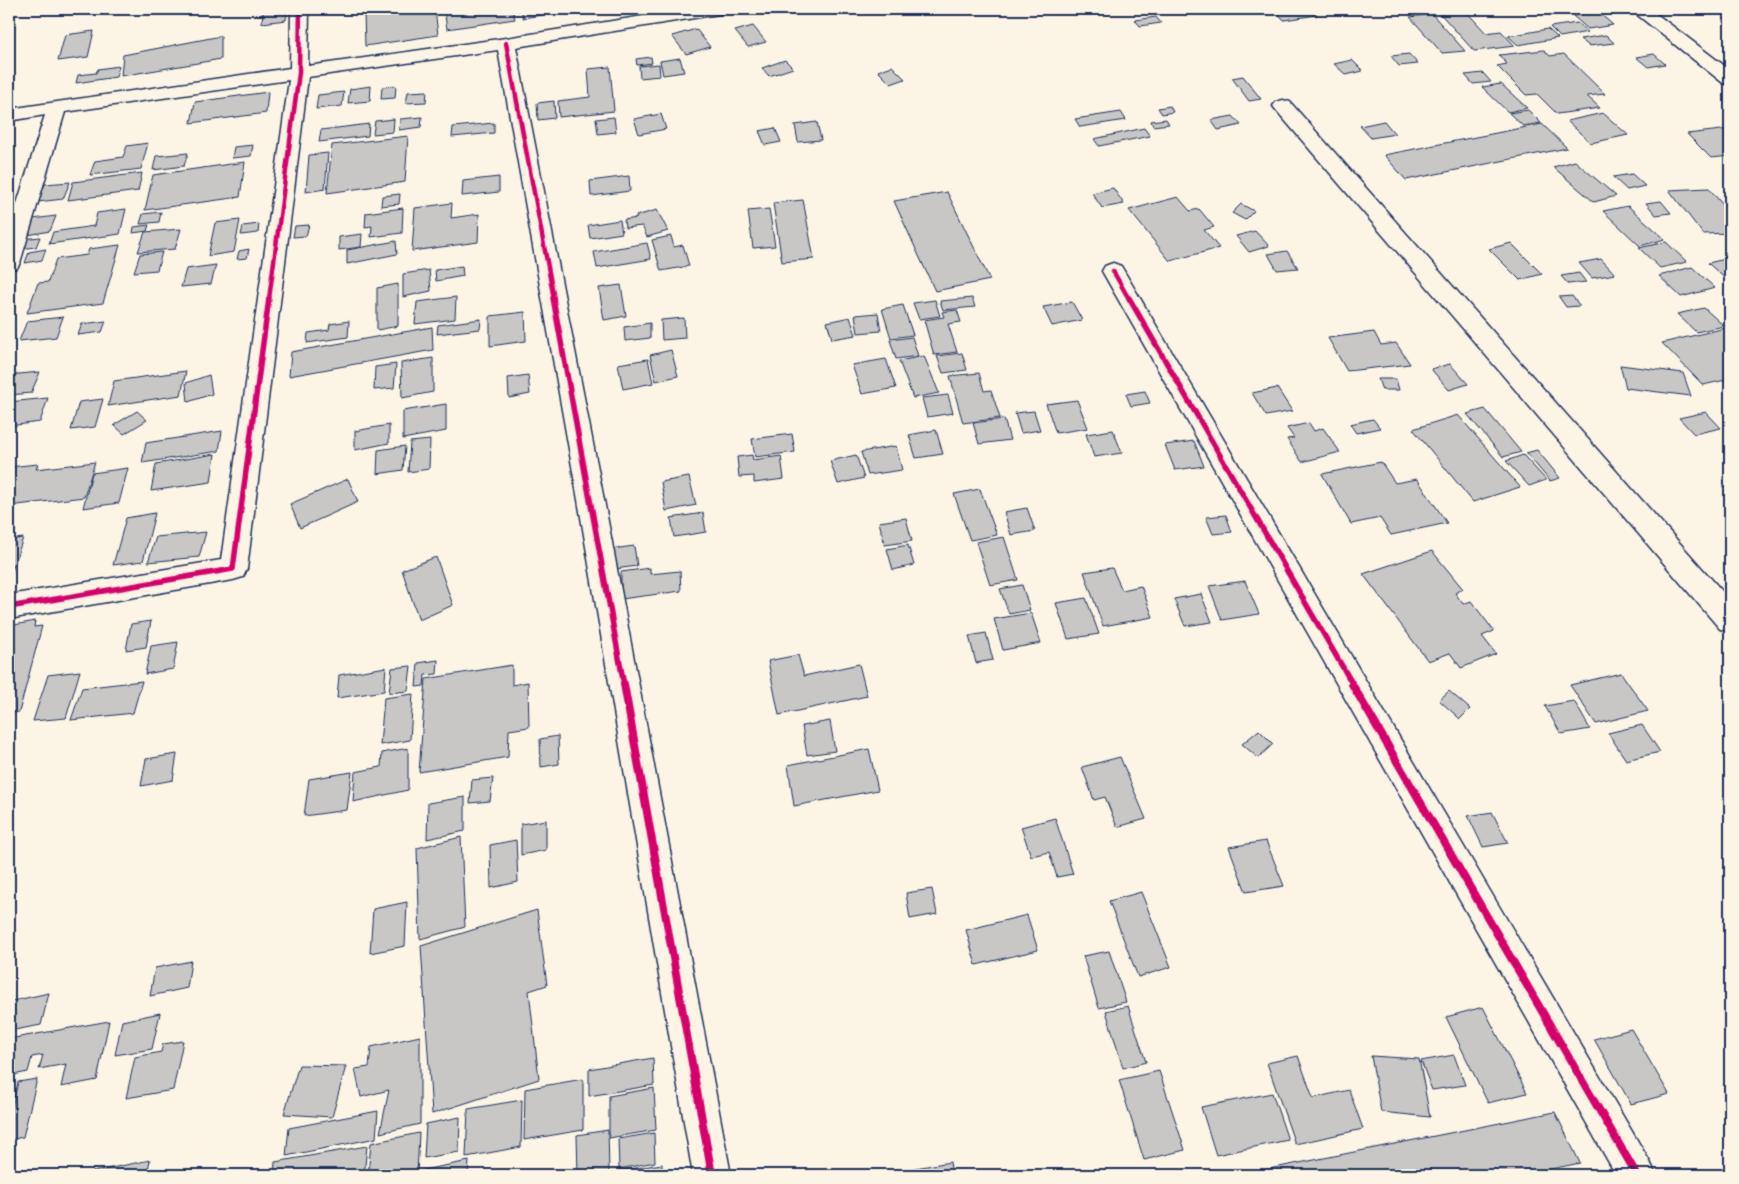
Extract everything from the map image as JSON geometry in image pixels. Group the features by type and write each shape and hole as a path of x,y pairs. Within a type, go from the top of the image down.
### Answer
{"street":[{"path":"9,607 233,569 299,72 300,9"},
{"path":"9,115 57,106 506,44 719,9"},
{"path":"1638,9 1730,79"},
{"path":"506,44 591,500 712,1175"},
{"path":"9,263 57,106"},
{"path":"1283,106 1730,620"},
{"path":"1113,272 1638,1175"}],"building":[{"path":"261,9 287,9 286,20 262,23 263,10 261,11"},
{"path":"386,9 435,9 438,35 365,46 364,13"},
{"path":"444,9 512,9 515,19 447,29"},
{"path":"521,9 553,9 554,13 523,18"},
{"path":"882,9 905,9 906,10 888,15"},
{"path":"1274,9 1312,9 1317,15 1284,20"},
{"path":"1436,9 1464,9 1486,33 1501,31 1515,46 1474,51"},
{"path":"1598,12 1613,25 1588,29 1573,16"},
{"path":"1432,14 1465,51 1442,53 1410,17"},
{"path":"1156,17 1161,23 1140,26 1135,20"},
{"path":"1577,23 1588,32 1560,37 1550,27"},
{"path":"753,26 766,42 748,47 735,31"},
{"path":"696,29 710,47 686,54 672,36"},
{"path":"1548,29 1558,38 1518,45 1508,36"},
{"path":"94,31 88,57 58,61 65,35"},
{"path":"1606,35 1614,43 1589,46 1580,39"},
{"path":"221,36 221,59 121,76 123,55"},
{"path":"1544,50 1550,56 1564,54 1605,94 1587,96 1600,108 1557,114 1537,94 1526,95 1497,66 1507,64 1499,55"},
{"path":"1409,54 1418,64 1399,66 1391,56"},
{"path":"1654,54 1665,64 1648,67 1636,57"},
{"path":"651,57 652,63 637,65 636,59"},
{"path":"680,58 684,72 663,75 660,61"},
{"path":"785,60 793,68 769,76 762,68"},
{"path":"1352,60 1363,71 1346,75 1334,64"},
{"path":"659,64 660,76 640,78 639,66"},
{"path":"119,66 116,77 76,83 78,75 96,73 98,69"},
{"path":"892,66 905,79 891,84 878,71"},
{"path":"610,67 614,111 559,117 558,101 590,97 588,69"},
{"path":"1483,73 1491,82 1473,84 1465,75"},
{"path":"1243,76 1261,99 1249,101 1232,78"},
{"path":"1501,84 1527,108 1508,112 1482,87"},
{"path":"371,86 370,101 348,103 350,89"},
{"path":"396,86 395,98 381,99 382,87"},
{"path":"427,91 426,102 406,103 408,92"},
{"path":"268,92 266,113 191,123 195,102"},
{"path":"344,92 342,106 316,109 318,95"},
{"path":"554,101 555,118 538,120 537,103"},
{"path":"1170,106 1173,112 1162,114 1158,108"},
{"path":"1528,110 1541,123 1523,126 1509,113"},
{"path":"1121,112 1126,120 1080,127 1075,119"},
{"path":"1603,113 1628,135 1591,143 1567,121"},
{"path":"661,114 666,129 639,134 634,119"},
{"path":"1233,116 1241,125 1218,130 1211,120"},
{"path":"422,117 421,127 399,130 400,119"},
{"path":"614,117 616,132 598,134 596,119"},
{"path":"394,119 393,132 373,134 375,121"},
{"path":"1166,119 1169,124 1153,126 1151,121"},
{"path":"1384,121 1395,134 1371,138 1360,126"},
{"path":"817,122 821,140 798,142 795,125"},
{"path":"494,123 494,133 452,137 453,127"},
{"path":"369,124 368,136 319,142 321,130"},
{"path":"1542,124 1567,148 1406,180 1384,155"},
{"path":"775,128 781,142 765,145 759,131"},
{"path":"1144,128 1150,136 1099,146 1094,139"},
{"path":"1730,129 1730,156 1711,158 1687,134"},
{"path":"408,136 405,182 327,193 332,145"},
{"path":"148,143 141,169 90,175 95,161 123,157 127,146"},
{"path":"253,145 251,156 232,158 234,147"},
{"path":"188,153 184,166 153,170 156,156"},
{"path":"328,153 325,189 306,192 309,155"},
{"path":"1575,161 1616,196 1594,202 1553,167"},
{"path":"245,162 240,197 145,210 153,175"},
{"path":"142,173 138,191 68,200 73,182"},
{"path":"1632,174 1645,186 1627,190 1613,177"},
{"path":"629,176 630,191 591,196 590,181"},
{"path":"499,177 499,192 462,196 463,181"},
{"path":"70,182 63,199 38,202 45,184"},
{"path":"1113,188 1124,204 1102,208 1092,193"},
{"path":"1709,188 1730,214 1730,233 1703,234 1669,190"},
{"path":"947,192 990,280 935,291 894,201"},
{"path":"400,194 399,204 381,206 382,196"},
{"path":"1178,197 1190,211 1199,209 1214,227 1204,230 1219,248 1170,261 1129,210"},
{"path":"803,200 814,259 782,262 773,203"},
{"path":"1661,201 1671,213 1656,215 1646,203"},
{"path":"452,203 451,218 479,214 478,242 412,251 415,208"},
{"path":"1241,204 1254,211 1245,220 1232,213"},
{"path":"1628,206 1665,239 1640,246 1603,211"},
{"path":"403,208 402,233 371,237 372,226 365,227 366,213"},
{"path":"126,209 120,234 49,244 53,232 94,226 97,213"},
{"path":"769,209 775,246 753,248 748,211"},
{"path":"657,210 668,231 647,237 642,226 625,228 624,220 637,218 636,216"},
{"path":"161,212 159,222 140,224 143,214"},
{"path":"56,216 50,231 28,235 33,219"},
{"path":"240,220 234,252 208,256 215,223"},
{"path":"620,220 622,233 590,238 588,225"},
{"path":"259,224 258,233 241,235 243,226"},
{"path":"149,225 147,231 133,233 134,227"},
{"path":"309,225 306,236 293,237 295,226"},
{"path":"181,229 175,249 138,252 145,232"},
{"path":"1255,231 1269,246 1249,252 1236,236"},
{"path":"362,234 361,247 339,250 339,237"},
{"path":"671,236 674,247 683,245 689,266 661,271 652,240"},
{"path":"40,237 36,247 18,249 22,239"},
{"path":"396,241 397,254 347,264 347,250"},
{"path":"1666,242 1687,262 1660,268 1639,248"},
{"path":"647,243 651,259 597,268 594,252"},
{"path":"1511,243 1542,274 1520,280 1489,249"},
{"path":"120,245 103,303 27,313 38,283 48,282 56,259 87,255 89,249"},
{"path":"46,249 42,260 25,263 29,252"},
{"path":"249,249 247,258 237,259 239,251"},
{"path":"1287,251 1298,268 1277,270 1268,254"},
{"path":"162,252 157,270 134,272 140,254"},
{"path":"1730,258 1730,283 1708,263"},
{"path":"1601,259 1615,274 1592,278 1579,263"},
{"path":"216,265 211,284 181,287 186,269"},
{"path":"462,266 463,276 436,281 435,270"},
{"path":"1692,267 1715,288 1681,297 1659,276"},
{"path":"429,270 431,291 403,297 403,274"},
{"path":"1579,273 1586,282 1568,284 1561,276"},
{"path":"398,284 398,326 377,330 377,288"},
{"path":"621,285 626,316 604,320 599,288"},
{"path":"1572,296 1580,306 1566,307 1559,297"},
{"path":"456,297 455,319 415,324 417,302"},
{"path":"972,298 975,307 943,310 940,301"},
{"path":"935,300 940,316 919,319 913,303"},
{"path":"1072,302 1082,320 1052,326 1043,307"},
{"path":"903,305 913,335 891,338 882,309"},
{"path":"1704,308 1724,326 1696,332 1677,314"},
{"path":"957,310 961,322 948,324 957,352 934,355 924,320 944,317 942,312"},
{"path":"525,312 526,341 490,346 490,316"},
{"path":"878,313 881,331 858,333 855,315"},
{"path":"63,317 56,337 19,341 27,321"},
{"path":"850,317 856,335 832,339 827,322"},
{"path":"684,318 685,338 662,340 661,320"},
{"path":"481,319 480,329 437,334 438,325"},
{"path":"106,321 102,332 78,335 82,324"},
{"path":"349,321 348,337 307,343 308,333 329,330 330,324"},
{"path":"650,323 650,338 625,341 624,327"},
{"path":"432,327 433,350 289,376 291,352"},
{"path":"1730,327 1730,379 1703,385 1662,343"},
{"path":"1374,332 1381,345 1396,343 1410,364 1347,371 1328,338"},
{"path":"912,337 918,356 896,359 890,340"},
{"path":"671,350 678,376 656,381 650,355"},
{"path":"962,353 967,370 943,373 937,356"},
{"path":"924,356 939,393 913,398 899,361"},
{"path":"433,358 433,392 402,398 401,363"},
{"path":"648,359 653,383 623,389 618,364"},
{"path":"886,359 896,388 862,394 852,365"},
{"path":"396,364 394,388 374,390 375,367"},
{"path":"1450,364 1468,384 1449,390 1431,369"},
{"path":"1620,365 1683,373 1691,396 1626,388"},
{"path":"186,371 181,395 108,406 114,381"},
{"path":"40,372 31,393 9,395 9,375"},
{"path":"979,373 984,391 991,390 1000,418 963,423 950,376"},
{"path":"209,375 212,394 188,402 186,383"},
{"path":"528,375 530,394 509,398 508,378"},
{"path":"1378,379 1396,379 1399,390 1382,390"},
{"path":"1277,388 1292,411 1266,416 1252,393"},
{"path":"1145,391 1150,403 1131,406 1126,394"},
{"path":"948,395 953,413 927,417 922,398"},
{"path":"48,398 40,422 9,426 9,402"},
{"path":"103,399 95,427 71,430 79,402"},
{"path":"1077,400 1088,428 1056,433 1046,404"},
{"path":"446,404 446,431 403,439 403,411"},
{"path":"1485,409 1521,452 1503,457 1467,414"},
{"path":"137,411 147,420 124,434 114,425"},
{"path":"1034,411 1040,430 1021,433 1015,413"},
{"path":"1706,412 1721,428 1694,434 1679,418"},
{"path":"1458,415 1520,487 1473,502 1413,429"},
{"path":"1004,419 1010,440 979,444 973,423"},
{"path":"1373,419 1380,428 1356,433 1350,424"},
{"path":"1309,423 1314,431 1323,428 1340,452 1302,462 1287,439 1294,438 1287,428"},
{"path":"389,425 389,443 355,450 355,431"},
{"path":"936,430 943,454 916,458 909,435"},
{"path":"1113,430 1122,453 1094,457 1086,434"},
{"path":"222,431 219,451 142,463 146,443"},
{"path":"792,434 795,452 755,457 752,439"},
{"path":"430,440 429,469 408,472 410,442"},
{"path":"1194,441 1204,466 1175,470 1165,445"},
{"path":"405,446 403,470 377,474 378,450"},
{"path":"896,446 902,470 868,475 861,452"},
{"path":"1537,450 1560,478 1550,481 1526,453"},
{"path":"215,454 211,482 151,491 156,464"},
{"path":"752,455 753,460 781,456 784,479 754,483 754,476 739,477 737,457"},
{"path":"856,455 864,478 838,484 830,461"},
{"path":"1523,455 1546,480 1529,486 1506,461"},
{"path":"95,462 84,497 9,506 9,467 38,464 36,469"},
{"path":"1381,462 1395,483 1417,479 1447,523 1391,535 1380,518 1351,524 1322,474"},
{"path":"128,468 119,503 83,508 92,473"},
{"path":"689,477 696,505 666,511 661,482"},
{"path":"348,479 358,502 300,528 290,504"},
{"path":"980,489 997,535 970,540 954,494"},
{"path":"1027,508 1035,531 1011,535 1004,512"},
{"path":"155,513 143,561 113,565 126,518"},
{"path":"703,513 706,532 674,537 671,518"},
{"path":"1226,515 1232,532 1213,534 1206,517"},
{"path":"906,518 912,541 885,545 879,522"},
{"path":"206,532 199,557 148,562 156,537"},
{"path":"1004,537 1018,580 990,585 976,542"},
{"path":"23,538 9,580 9,540"},
{"path":"908,545 914,565 893,570 887,549"},
{"path":"634,546 637,566 615,569 613,549"},
{"path":"1432,551 1463,589 1455,593 1463,604 1471,601 1494,631 1482,636 1496,654 1461,668 1450,653 1428,661 1363,574"},
{"path":"436,557 453,605 419,620 402,570"},
{"path":"650,568 650,574 680,571 681,591 621,599 621,572"},
{"path":"1112,568 1122,590 1141,586 1153,617 1103,626 1084,572"},
{"path":"1245,581 1259,614 1222,620 1209,586"},
{"path":"1022,585 1030,610 1009,614 1000,589"},
{"path":"1201,594 1212,622 1185,626 1174,599"},
{"path":"1086,598 1099,634 1068,639 1056,603"},
{"path":"1031,613 1041,643 1003,650 994,619"},
{"path":"35,621 34,627 42,626 19,712 9,714 9,626"},
{"path":"151,621 146,647 126,650 131,624"},
{"path":"986,633 993,660 976,663 969,636"},
{"path":"178,642 173,669 145,674 151,646"},
{"path":"798,655 804,676 859,664 867,696 779,715 768,661"},
{"path":"438,660 437,674 425,675 424,686 416,687 418,663"},
{"path":"512,665 512,685 528,682 529,727 509,730 508,757 419,772 426,679"},
{"path":"411,666 408,691 389,693 392,668"},
{"path":"386,667 384,691 337,698 339,675"},
{"path":"80,671 66,718 33,721 48,675"},
{"path":"1621,673 1648,711 1596,724 1570,685"},
{"path":"142,681 133,713 71,720 82,688"},
{"path":"1449,691 1470,709 1460,719 1439,700"},
{"path":"413,694 410,740 380,745 384,698"},
{"path":"1574,701 1590,729 1561,734 1545,706"},
{"path":"830,721 835,751 807,755 802,726"},
{"path":"1642,725 1660,752 1626,760 1608,733"},
{"path":"1259,730 1273,744 1258,758 1242,744"},
{"path":"558,736 559,764 541,767 540,739"},
{"path":"408,748 408,790 353,802 355,772 381,767 382,753"},
{"path":"869,749 878,790 794,806 788,765"},
{"path":"177,754 173,780 141,786 146,759"},
{"path":"1120,757 1146,819 1117,827 1105,797 1094,800 1082,767"},
{"path":"352,772 347,810 304,816 309,779"},
{"path":"493,778 490,801 470,803 472,780"},
{"path":"465,797 465,831 427,839 428,803"},
{"path":"1492,812 1508,843 1483,847 1468,816"},
{"path":"1055,818 1073,874 1057,877 1049,852 1031,856 1021,827"},
{"path":"546,820 546,850 521,855 521,824"},
{"path":"461,837 465,927 420,939 417,848"},
{"path":"516,840 518,882 491,888 490,845"},
{"path":"1266,841 1284,886 1246,892 1229,847"},
{"path":"932,889 937,914 910,919 906,893"},
{"path":"1141,892 1171,967 1138,977 1109,901"},
{"path":"407,902 405,946 370,953 373,909"},
{"path":"537,910 547,985 529,991 539,1079 432,1114 421,946"},
{"path":"1027,915 1038,950 976,965 966,930"},
{"path":"1109,951 1126,1002 1099,1008 1083,956"},
{"path":"191,961 187,988 150,996 155,968"},
{"path":"49,993 41,1025 9,1031 9,1015 12,1001"},
{"path":"1128,1006 1146,1062 1123,1068 1106,1011"},
{"path":"1483,1007 1527,1093 1488,1103 1446,1017"},
{"path":"160,1013 152,1049 115,1055 122,1021"},
{"path":"109,1021 97,1080 61,1087 66,1064 39,1069 43,1055 32,1057 28,1072 13,1075 11,1082 9,1082 9,1039"},
{"path":"1631,1029 1669,1094 1631,1104 1594,1039"},
{"path":"420,1036 420,1124 380,1133 389,1090 361,1097 355,1069 369,1067 371,1047"},
{"path":"183,1041 173,1090 126,1098 135,1057 161,1052 163,1044"},
{"path":"1454,1055 1465,1085 1432,1090 1421,1061"},
{"path":"1298,1056 1313,1098 1349,1090 1363,1129 1295,1144 1267,1063"},
{"path":"1371,1056 1419,1059 1430,1117 1381,1112"},
{"path":"653,1058 654,1085 589,1096 589,1069"},
{"path":"299,1065 346,1066 332,1117 284,1114"},
{"path":"1159,1071 1185,1150 1144,1160 1119,1080"},
{"path":"37,1079 23,1137 9,1140 9,1119 18,1082"},
{"path":"583,1079 583,1130 524,1140 525,1089"},
{"path":"654,1088 656,1130 609,1138 609,1096"},
{"path":"1272,1093 1288,1140 1216,1155 1201,1107"},
{"path":"522,1100 521,1147 466,1157 468,1109"},
{"path":"378,1111 376,1138 286,1156 289,1128"},
{"path":"1555,1112 1580,1163 1522,1175 1261,1175 1259,1171"},
{"path":"460,1117 459,1152 424,1158 426,1124"},
{"path":"608,1130 609,1173 578,1175 577,1135"},
{"path":"419,1133 417,1175 368,1175 371,1143"},
{"path":"654,1133 655,1162 619,1169 618,1139"},
{"path":"367,1146 364,1175 274,1175 275,1162"},
{"path":"150,1160 147,1175 77,1175"},
{"path":"469,1161 468,1175 422,1175 423,1170"},
{"path":"950,1162 952,1175 892,1175 892,1172"},
{"path":"662,1164 662,1175 611,1175 611,1172"}],"cycle path":[{"path":"9,607 233,569 299,73 300,9"},
{"path":"506,43 591,500 712,1175"},
{"path":"1113,271 1637,1175"}]}
